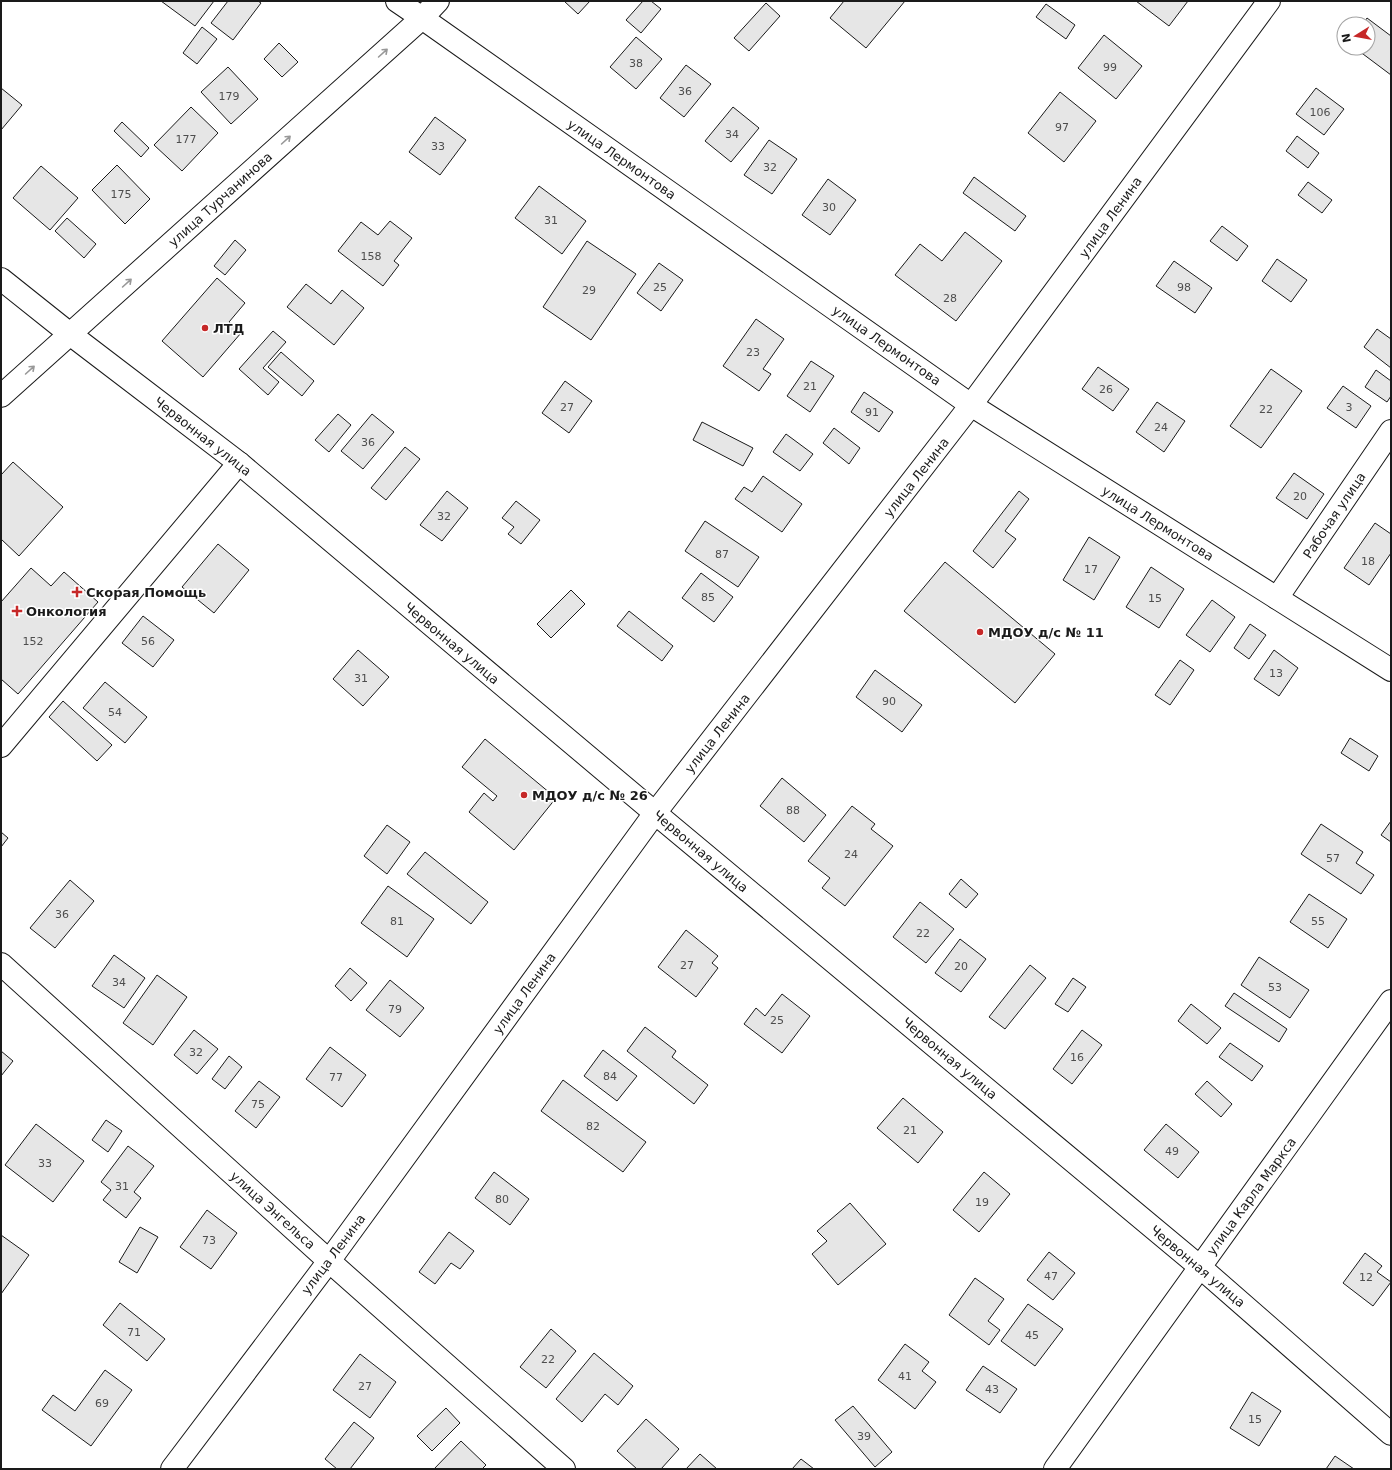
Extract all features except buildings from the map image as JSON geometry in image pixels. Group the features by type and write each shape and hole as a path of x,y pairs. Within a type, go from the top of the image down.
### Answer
{"street":[{"name":"улица Лермонтова","path":"397,1 972,405 1391,670"},
{"name":"улица Турчанинова","path":"1,396 422,18 438,1"},
{"name":"улица Ленина","path":"172,1469 329,1261 655,813 972,405 1269,1"},
{"name":"Червонная улица","path":"1,279 70,334 239,463 655,813 1200,1267 1391,1434"},
{"name":"Рабочая улица","path":"1277,598 1391,431"},
{"path":"1,746 239,463"},
{"name":"улица Энгельса","path":"1,964 329,1261 564,1469"},
{"name":"улица Карла Маркса","path":"1055,1469 1391,1001"}],"place":[{"name":"ЛТД","path":"205,328"},
{"name":"Скорая Помощь","path":"77,592"},
{"name":"Онкология","path":"17,611"},
{"name":"МДОУ д/с № 11","path":"980,632"},
{"name":"МДОУ д/с № 26","path":"524,795"}]}
